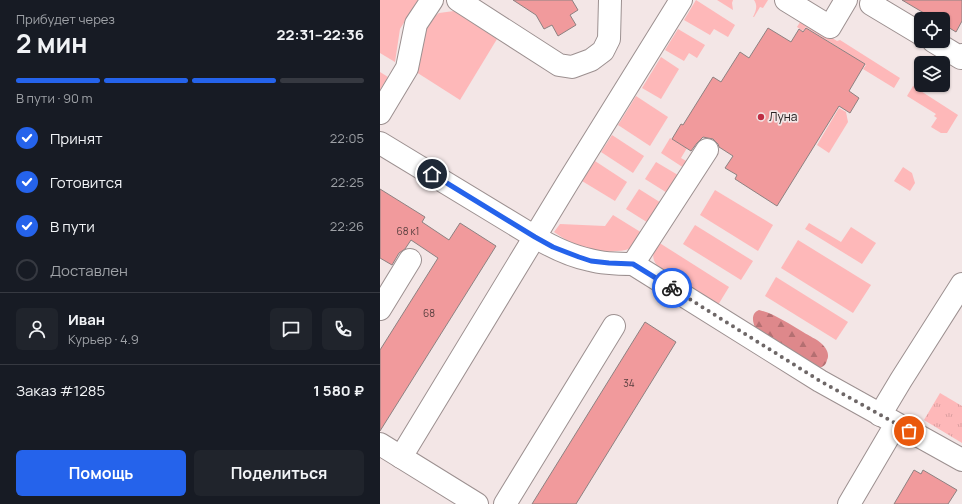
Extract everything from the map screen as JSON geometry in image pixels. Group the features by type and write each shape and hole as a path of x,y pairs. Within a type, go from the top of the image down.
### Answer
{"lane":[{"path":"380,113 408,68 416,24 432,0"},
{"path":"458,0 559,65 572,67 591,60 603,51 609,39 610,0"},
{"path":"401,457 681,0"},
{"path":"786,0 830,27 846,0"},
{"path":"870,1 914,29"},
{"path":"946,48 962,57"},
{"path":"380,142 553,247 585,259 609,263 633,264 820,381 962,460"},
{"path":"633,264 707,150"},
{"path":"380,310 386,286 410,260"},
{"path":"849,504 888,419 962,284"},
{"path":"505,504 614,326"},
{"path":"380,444 401,457 448,496 477,504"}],"green space":[{"path":"380,0 418,0 400,29 395,62 380,53"},
{"path":"696,0 735,25 728,37 714,29 710,35 684,20"},
{"path":"717,0 733,0 733,10"},
{"path":"754,0 768,0 763,8 760,7 753,17 756,8"},
{"path":"454,11 497,39 460,100 413,70 429,21 439,13"},
{"path":"802,19 837,41 840,40 900,78 894,88 863,69 866,65 806,27 803,31 797,27"},
{"path":"678,29 705,45 697,58 689,53 684,61 665,50"},
{"path":"661,57 679,69 661,99 642,88"},
{"path":"380,72 388,77 380,90"},
{"path":"913,86 914,92 922,92 958,115 947,133 941,133 931,127 937,118 934,116 936,114 907,96"},
{"path":"636,96 668,117 650,146 618,125"},
{"path":"839,108 846,112 848,122 829,153 817,145"},
{"path":"612,135 644,156 633,173 601,152"},
{"path":"670,138 687,148 681,158 688,162 684,168 661,153"},
{"path":"595,161 627,182 615,201 582,181"},
{"path":"656,162 683,178 672,196 645,179"},
{"path":"903,167 912,173 915,183 910,191 894,181"},
{"path":"639,189 666,206 653,226 626,209"},
{"path":"715,190 773,225 758,251 700,215"},
{"path":"613,215 647,236 629,249 608,252 584,248 554,232 560,224 605,226"},
{"path":"809,223 841,242 851,227 876,243 862,264 805,229"},
{"path":"695,225 753,261 741,280 683,244"},
{"path":"798,240 871,285 853,313 781,268"},
{"path":"658,242 729,287 718,305 659,268 653,258"},
{"path":"776,277 848,322 836,340 765,296"},
{"path":"759,310 771,314 820,342 828,353 827,362 819,368 756,329 753,315"},
{"path":"940,393 962,406 962,443 924,420"}],"building":[{"path":"513,0 572,0 578,10 570,15 576,25 558,36 552,25 544,29 536,15"},
{"path":"902,0 962,0 962,21 956,32 950,28 950,12 922,12"},
{"name":"Луна","path":"768,28 791,42 799,29 803,32 806,28 865,64 849,91 859,98 850,113 839,106 777,206 735,179 737,175 725,168 733,156 719,147 713,139 703,137 691,151 672,139 681,124 683,125 713,77 721,82 740,52 749,58"},
{"path":"380,189 425,217 422,222 449,240 460,223 496,246 380,431 380,350 438,258 411,240 405,249 399,253 392,265 380,258"},
{"path":"645,322 676,342 576,504 532,504"},
{"path":"914,470 921,474 923,470 957,490 948,504 894,504"}],"way so far":[{"path":"672,288 820,381 909,431"}],"place":[{"name":"Луна","path":"761,117"}],"route":[{"path":"432,174 553,247 591,261 633,264 672,288"}]}
